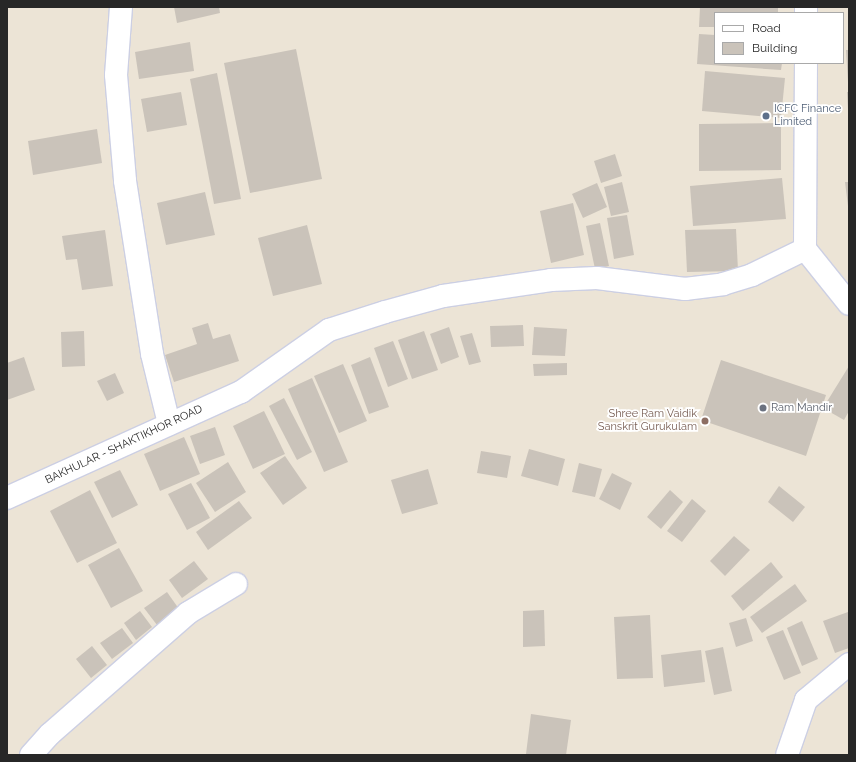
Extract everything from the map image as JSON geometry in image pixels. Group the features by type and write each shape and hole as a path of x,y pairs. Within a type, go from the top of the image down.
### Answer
{"street":[{"path":"121,7 116,75 124,181 152,354 169,424"},
{"path":"806,64 805,249 849,304"},
{"name":"BAKHULAR - SHAKTIKHOR ROAD","path":"7,498 241,392 329,330 443,296 551,280 597,278 685,289 723,284 752,275 805,249"},
{"path":"31,755 50,734 188,614 236,584"},
{"path":"787,755 806,700 849,664"}],"building":[{"path":"174,7 219,7 220,13 177,23"},
{"path":"700,7 778,7 778,12 714,12 714,27 699,27"},
{"path":"699,34 714,35 714,64 782,64 781,70 697,64"},
{"path":"190,42 194,71 139,79 135,52"},
{"path":"296,49 322,179 250,193 224,63"},
{"path":"846,50 849,50 849,82 848,82"},
{"path":"705,71 785,78 781,118 702,111"},
{"path":"217,73 241,199 214,204 190,79"},
{"path":"181,92 187,125 147,132 141,99"},
{"path":"847,92 849,92 849,109 848,109"},
{"path":"781,123 781,170 699,171 699,124"},
{"path":"97,129 102,163 33,175 28,141"},
{"path":"615,154 622,176 601,183 594,161"},
{"path":"782,178 786,219 693,226 690,186"},
{"path":"622,182 629,212 611,216 604,187"},
{"path":"845,182 849,182 849,206 848,206"},
{"path":"597,183 607,207 583,218 572,194"},
{"path":"205,192 215,235 166,245 157,203"},
{"path":"573,203 584,255 551,263 540,211"},
{"path":"627,215 634,255 614,259 607,218"},
{"path":"600,223 609,266 595,269 586,226"},
{"path":"307,225 322,284 273,296 258,238"},
{"path":"736,229 738,271 687,272 685,230"},
{"path":"105,230 113,286 82,290 77,259 66,260 62,236"},
{"path":"208,323 213,339 230,334 239,361 174,382 165,355 197,344 192,328"},
{"path":"523,325 524,346 491,347 490,326"},
{"path":"449,327 459,357 441,364 430,334"},
{"path":"534,327 567,329 565,356 532,355"},
{"path":"84,331 85,366 62,367 61,332"},
{"path":"424,331 438,370 412,379 398,340"},
{"path":"472,333 481,362 469,365 460,336"},
{"path":"393,341 408,379 388,387 374,348"},
{"path":"24,357 35,390 7,400 7,363"},
{"path":"370,357 389,407 369,414 351,365"},
{"name":"Ram Mandir","path":"721,360 826,395 806,456 701,420"},
{"path":"567,363 567,375 534,376 533,364"},
{"path":"343,364 367,421 339,433 314,376"},
{"path":"849,366 849,411 844,420 823,408"},
{"path":"115,373 124,393 107,401 97,381"},
{"path":"312,378 348,462 324,472 288,389"},
{"path":"284,398 312,452 297,460 269,406"},
{"path":"264,411 285,454 253,469 233,426"},
{"path":"215,427 225,455 200,464 190,436"},
{"path":"184,437 200,474 160,491 144,454"},
{"path":"529,449 565,459 558,486 521,476"},
{"path":"481,451 511,456 507,478 477,473"},
{"path":"285,456 307,488 283,505 260,473"},
{"path":"228,462 246,492 215,512 196,483"},
{"path":"579,463 602,469 595,497 572,492"},
{"path":"428,469 438,504 402,514 391,480"},
{"path":"120,470 138,505 112,518 94,482"},
{"path":"612,473 632,483 620,510 599,499"},
{"path":"191,483 210,518 187,530 168,494"},
{"path":"779,486 805,507 793,522 768,502"},
{"path":"90,490 117,543 77,563 50,511"},
{"path":"670,490 683,502 661,529 647,517"},
{"path":"692,499 706,511 682,542 667,531"},
{"path":"239,501 252,518 208,550 196,532"},
{"path":"734,536 750,550 725,576 710,561"},
{"path":"119,548 143,591 111,608 88,565"},
{"path":"194,561 208,579 182,598 169,580"},
{"path":"771,562 783,577 743,611 731,596"},
{"path":"795,584 807,601 762,633 750,617"},
{"path":"167,592 179,609 157,625 144,608"},
{"path":"544,610 545,646 523,647 523,611"},
{"path":"140,611 152,627 136,640 124,623"},
{"path":"848,612 849,648 835,653 823,621"},
{"path":"650,615 653,678 617,679 614,617"},
{"path":"746,618 753,641 736,647 729,623"},
{"path":"802,621 818,659 802,666 787,628"},
{"path":"122,628 133,643 112,659 100,643"},
{"path":"783,630 801,673 784,680 766,637"},
{"path":"92,646 107,665 91,678 76,659"},
{"path":"723,647 732,691 714,695 705,651"},
{"path":"701,650 705,682 664,687 661,655"},
{"path":"531,714 571,720 566,755 526,754"}],"place":[{"name":"ICFC Finance Limited","path":"766,116"},
{"name":"Ram Mandir","path":"763,408"},
{"name":"Shree Ram Vaidik Sanskrit Gurukulam","path":"705,421"}]}
